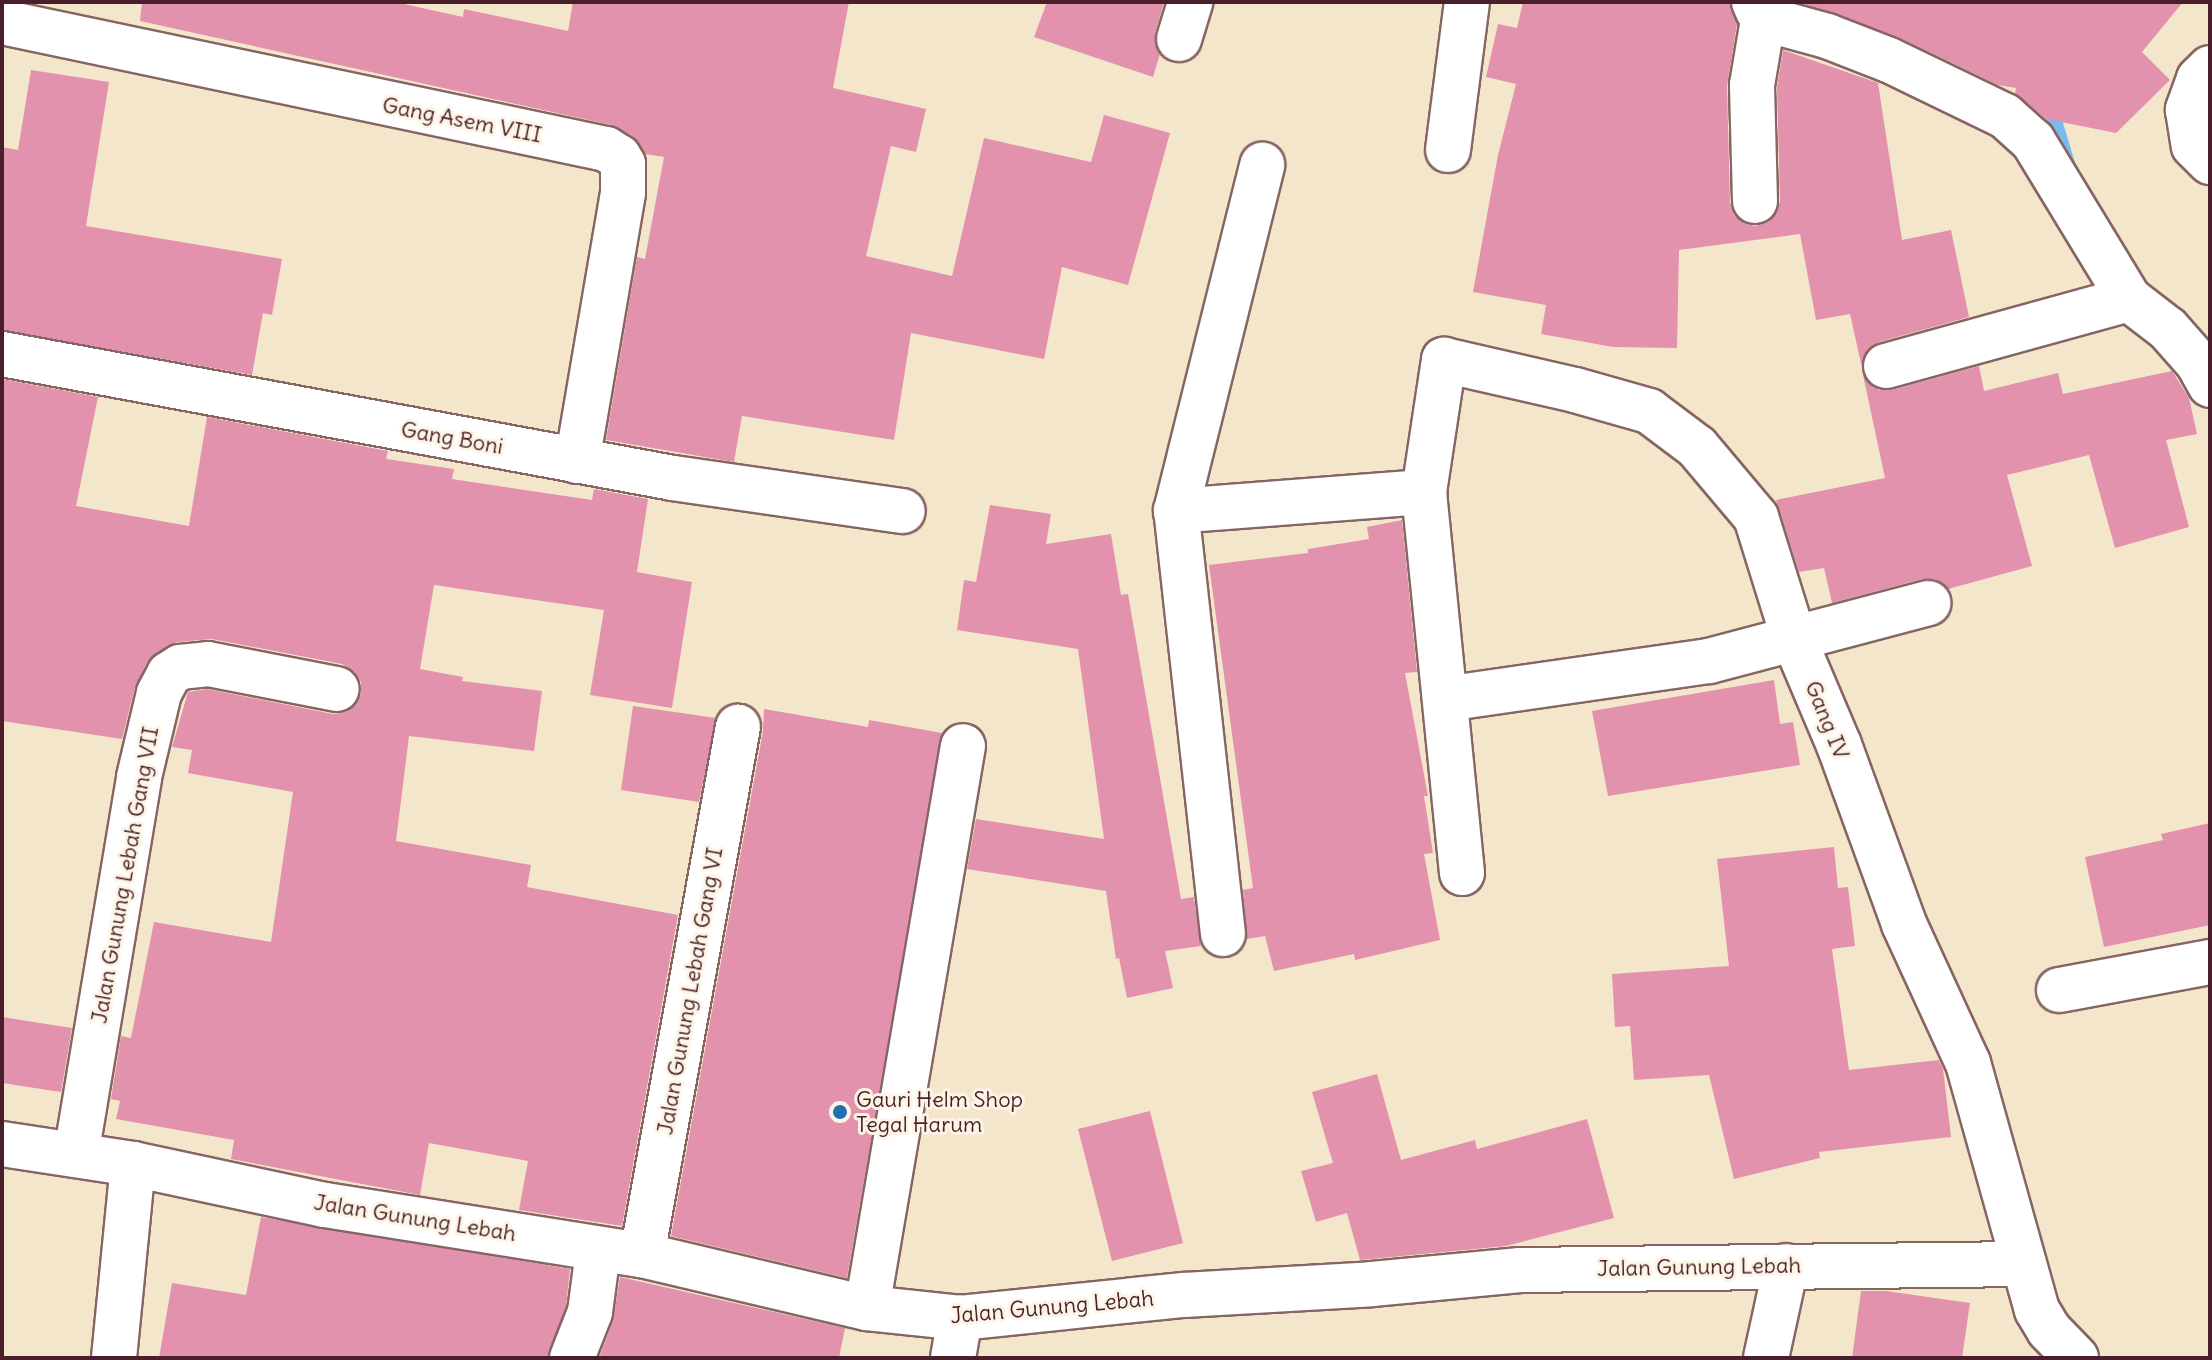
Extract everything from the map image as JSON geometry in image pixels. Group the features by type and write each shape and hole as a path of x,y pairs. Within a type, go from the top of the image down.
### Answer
{"street":[{"path":"1448,150 1467,2"},
{"path":"1755,201 1752,85 1759,8"},
{"path":"1759,8 1776,22 1827,36 1889,60 2005,116 2033,141 2129,299 2168,329 2198,363 2210,385"},
{"name":"Gang Asem VIII","path":"2,22 606,149 619,157 623,164 623,193 577,461"},
{"path":"2210,68 2199,79 2188,110 2194,146 2210,162"},
{"path":"1223,934 1176,511 1262,165"},
{"path":"1886,366 2129,299"},
{"name":"Gang Boni","path":"2,354 577,461 903,511"},
{"name":"Gang IV","path":"1424,492 1444,360 1575,390 1649,411 1697,447 1756,517 1794,639 1839,745 1904,924 1968,1063 2037,1310 2049,1330 2076,1358"},
{"path":"1176,511 1424,492 1462,873"},
{"path":"1445,699 1709,661 1928,603"},
{"name":"Jalan Gunung Lebah Gang VII","path":"76,1155 139,777 159,693 169,674 180,667 208,664 337,689"},
{"name":"Jalan Gunung Lebah Gang VI","path":"642,1255 738,727"},
{"path":"867,1308 963,746"},
{"path":"2059,990 2210,962"},
{"name":"Jalan Gunung Lebah","path":"2,1144 133,1164 325,1205 441,1221 598,1251 642,1255 867,1308 956,1338 1184,1295 1372,1284 1520,1270 2022,1264"},
{"path":"114,1358 133,1164"},
{"path":"572,1358 590,1312 598,1251"},
{"path":"1766,1358 1786,1266"}],"building":[{"path":"142,2 395,2 463,17 464,9 568,31 573,2 849,2 833,88 926,109 916,152 891,146 866,256 952,276 984,138 1091,162 1104,115 1170,133 1128,285 1062,267 1044,359 911,333 894,440 742,416 734,462 606,440 637,257 645,259 664,157 645,154 633,136 611,125 140,21"},
{"path":"1047,2 1164,2 1155,33 1160,54 1153,77 1034,37"},
{"path":"1523,2 1729,2 1737,24 1727,86 1730,202 1734,215 1744,223 1755,226 1769,222 1777,212 1780,201 1777,87 1783,50 1878,83 1902,240 1951,230 1969,317 1879,342 1868,349 1862,368 1850,314 1816,320 1800,234 1679,250 1677,348 1613,347 1541,334 1546,305 1473,292 1498,155 1516,84 1486,77 1498,24 1517,28"},
{"path":"1798,2 2183,2 2142,52 2170,80 2116,133 2046,119 2015,93 2016,88 1998,85 1898,37"},
{"path":"31,70 109,82 86,226 282,259 272,315 263,313 252,375 2,330 2,147 18,150"},
{"path":"1979,366 1984,391 2058,373 2063,394 2172,371 2189,398 2197,434 2166,440 2189,527 2115,548 2089,455 2007,475 2032,566 1948,589 1935,579 1922,579 1832,603 1824,568 1799,572 1776,500 1885,478 1863,375 1879,390 1892,390"},
{"path":"2,379 98,397 76,506 189,526 207,417 388,451 386,459 454,469 452,479 592,500 594,489 648,499 637,572 692,582 672,708 590,695 604,610 434,585 420,669 463,677 462,681 542,691 534,751 409,736 396,841 531,865 527,887 678,915 622,1226 519,1210 528,1161 429,1143 420,1195 231,1159 234,1140 116,1119 120,1101 111,1099 121,1036 131,1038 154,922 271,942 293,792 188,773 192,750 172,747 188,692 207,689 333,714 346,712 355,706 361,694 361,682 354,671 342,664 212,639 177,642 156,653 147,662 135,687 122,739 2,721"},
{"path":"990,505 1051,514 1046,544 1111,534 1121,595 1128,594 1181,899 1194,897 1201,946 1165,951 1173,988 1127,998 1119,958 1116,959 1106,891 967,869 976,819 1104,839 1078,649 957,630 964,580 976,582"},
{"path":"1402,520 1417,672 1405,673 1428,796 1424,796 1433,853 1424,854 1440,940 1355,960 1354,954 1274,971 1265,936 1247,939 1243,890 1253,888 1209,565 1308,553 1308,549 1369,539 1367,527"},
{"path":"1774,680 1780,724 1793,722 1800,765 1608,796 1592,711"},
{"path":"633,706 716,718 699,802 621,790"},
{"path":"764,709 868,727 869,720 942,733 847,1278 671,1236 763,731"},
{"path":"2210,823 2210,925 2104,947 2085,857 2163,840 2161,834"},
{"path":"1834,847 1838,888 1848,887 1855,946 1832,949 1849,1070 1939,1060 1943,1069 1951,1137 1819,1152 1820,1158 1734,1179 1709,1075 1634,1080 1630,1026 1615,1027 1612,974 1729,966 1717,859"},
{"path":"2,1017 72,1028 61,1092 2,1083"},
{"path":"1377,1074 1401,1160 1475,1140 1477,1149 1587,1119 1614,1218 1506,1246 1360,1260 1347,1213 1316,1222 1301,1171 1333,1163 1312,1092"},
{"path":"1150,1111 1183,1243 1112,1261 1078,1129"},
{"path":"261,1217 570,1269 566,1306 548,1358 159,1358 172,1283 246,1295"},
{"path":"620,1277 845,1328 839,1358 599,1358 613,1321"},
{"path":"1861,1291 1886,1291 1970,1303 1962,1358 1852,1358"}],"waterway":[{"path":"2054,100 2055,124 2068,167"}],"place":[{"name":"Gauri Helm Shop Tegal Harum","path":"840,1112"}]}
